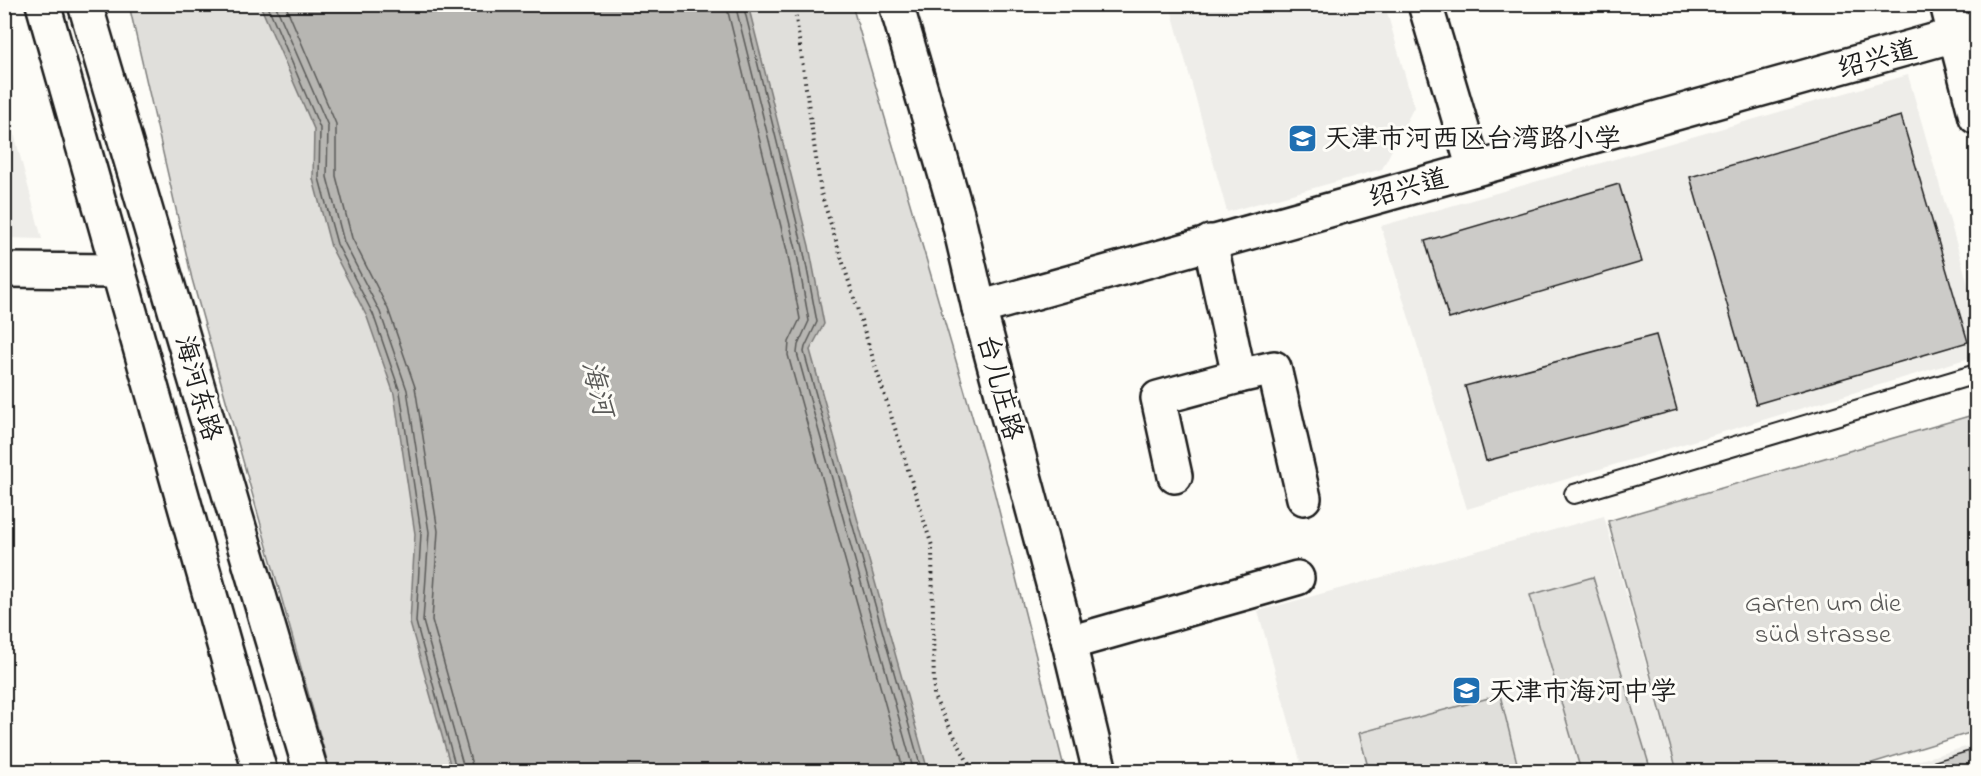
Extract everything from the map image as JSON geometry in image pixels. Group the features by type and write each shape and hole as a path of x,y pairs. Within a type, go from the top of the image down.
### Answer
{"street":[{"name":"海河东路","path":"43,4 260,771"},
{"name":"海河东路","path":"85,4 311,771"},
{"name":"台儿庄路","path":"896,4 957,214 979,308 1069,643 1100,771"},
{"path":"1425,4 1474,169"},
{"path":"1947,4 1966,33 1977,117"},
{"name":"绍兴道","path":"979,308 1966,33"},
{"path":"1210,242 1239,376"},
{"path":"4,270 118,271"},
{"path":"1175,476 1158,398 1274,368 1304,498"},
{"path":"1069,643 1297,578"}],"lane":[{"path":"1574,494 1977,374"}],"path":[{"path":"794,4 821,193 932,546 934,697 974,771"}],"shaded area":[{"name":"天津市河西区台湾路小学","path":"1170,5 1385,5 1414,107 1382,169 1227,212"},
{"path":"1908,75 1976,312 1976,356 1467,509 1381,226"},
{"path":"5,99 42,239 5,238"},
{"name":"天津市海河中学","path":"1604,516 1676,771 1303,771 1258,611"},
{"path":"1976,744 1976,771 1882,771"}],"green space":[{"path":"129,5 852,5 994,491 1065,771 330,771 192,279"},
{"name":"Garten um die süd strasse","path":"1976,414 1976,731 1846,771 1677,771 1608,521"},
{"path":"1593,577 1651,771 1581,771 1530,595"},
{"path":"1500,695 1519,771 1369,771 1359,733"}],"water":[{"name":"海河","path":"260,5 748,5 809,246 824,324 810,350 928,771 452,771 410,623 415,534 394,394 367,317 331,247 313,179 314,129"}],"building":[{"path":"1901,116 1968,342 1756,404 1690,177"},
{"path":"1619,184 1642,262 1449,319 1425,241"},
{"path":"1656,335 1677,410 1486,461 1465,386"},
{"path":"1976,749 1976,772 1898,772"}],"place":[{"name":"天津市河西区台湾路小学","path":"1303,138"},
{"name":"天津市海河中学","path":"1467,691"}]}
